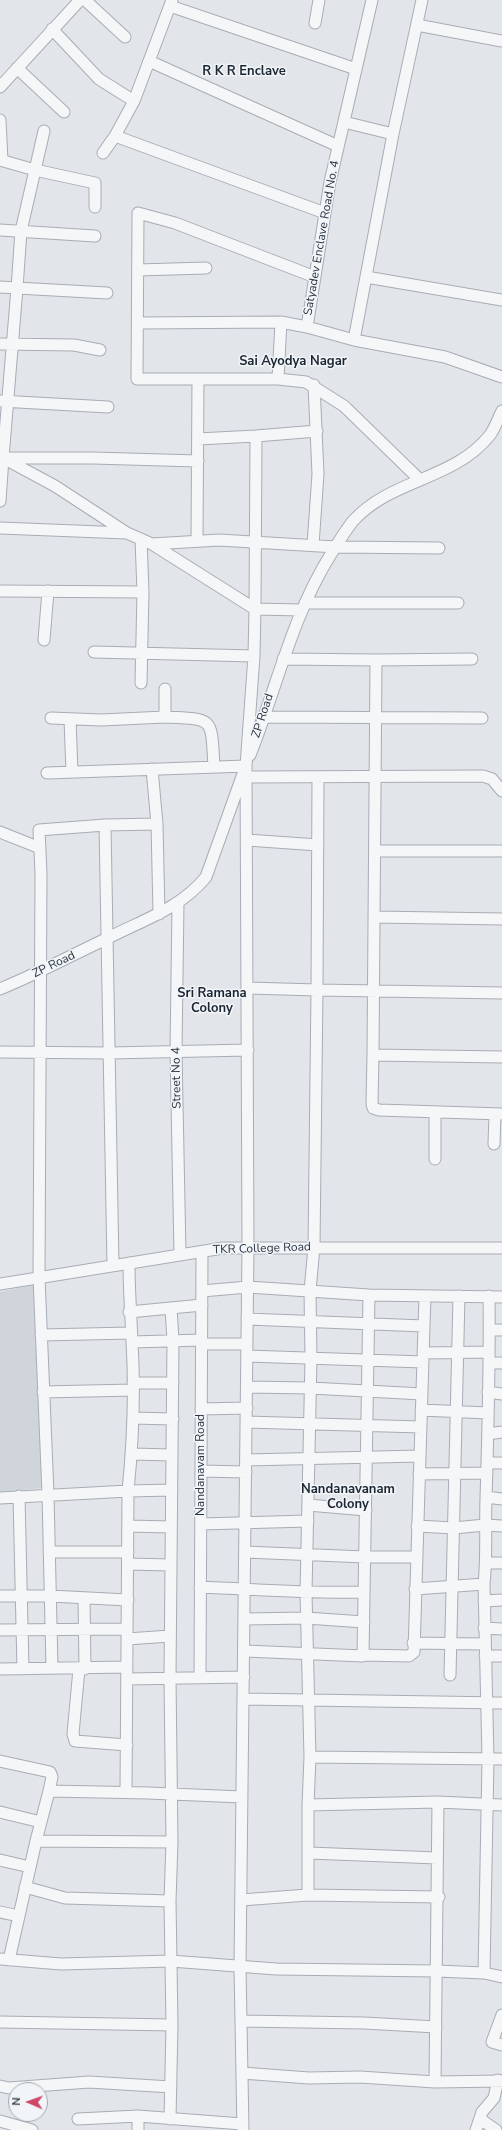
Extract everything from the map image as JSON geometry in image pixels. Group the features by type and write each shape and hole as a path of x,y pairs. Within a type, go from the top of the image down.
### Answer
{"street":[{"path":"0,87 80,0"},
{"path":"85,0 125,38"},
{"path":"315,23 319,0"},
{"name":"Satyadev Enclave Road No. 4","path":"372,0 338,146 325,213 307,327 354,340 445,357 502,377"},
{"path":"354,340 393,134 422,0"},
{"path":"103,153 115,136 134,101 171,3 356,69"},
{"path":"417,25 502,40"},
{"path":"52,29 99,80 134,101"},
{"path":"149,61 338,146"},
{"path":"17,68 64,112"},
{"path":"0,120 1,160 35,170 95,183 96,207"},
{"path":"344,122 393,134"},
{"path":"0,501 4,401 12,345 21,231 44,131"},
{"path":"115,136 325,213"},
{"path":"315,277 175,223 138,213 138,379 296,379 314,385 344,406 420,480"},
{"path":"0,230 95,236"},
{"path":"138,270 206,268"},
{"path":"366,277 502,300"},
{"path":"0,287 107,293"},
{"path":"138,323 281,322 307,327"},
{"path":"278,379 281,322"},
{"path":"0,344 74,345 100,350"},
{"path":"197,540 198,379"},
{"path":"313,545 318,474 318,431 314,385"},
{"path":"4,401 108,407"},
{"name":"ZP Road","path":"0,990 39,973 159,914 178,903 195,890 206,877 264,717 283,659 303,607 318,574 353,522 370,504 444,470 473,453 490,434 502,411"},
{"path":"198,439 318,431"},
{"path":"78,2119 138,2116 170,2119 189,2125 243,2127 240,1967 248,1287 246,766 254,656 256,436"},
{"path":"2,458 198,460"},
{"path":"2,458 55,486 127,533 152,544 255,609 458,603"},
{"path":"0,528 127,533"},
{"path":"141,540 144,592 141,683"},
{"path":"152,544 197,540 336,547 439,548"},
{"path":"0,591 144,592"},
{"path":"44,640 48,591"},
{"path":"94,652 254,656"},
{"path":"283,659 472,659"},
{"path":"376,660 373,1108 379,1110 498,1114 494,1144"},
{"path":"165,689 165,717"},
{"path":"264,717 376,719 482,718"},
{"path":"51,718 200,718 211,728 214,767"},
{"path":"70,719 72,772"},
{"path":"48,773 246,766"},
{"path":"152,769 156,824 159,914"},
{"path":"247,778 483,776 492,779 502,790"},
{"path":"308,1895 308,1805 310,1757 306,1593 308,1460 311,1388 310,1291 314,1247 318,777"},
{"path":"52,1668 48,1494 39,1277 41,1053 39,973 39,830 105,825 156,824"},
{"path":"105,825 113,1265"},
{"path":"0,832 40,848"},
{"path":"247,840 318,845"},
{"path":"375,850 502,851"},
{"name":"Street No 4","path":"178,903 176,1052 180,1254"},
{"path":"375,917 502,919"},
{"path":"248,988 502,993"},
{"path":"0,1052 110,1054 248,1050"},
{"path":"374,1055 502,1057"},
{"path":"435,1112 435,1159"},
{"name":"TKR College Road","path":"0,1284 180,1254 248,1247 502,1248"},
{"name":"Nandanavam Road","path":"200,1678 202,1252"},
{"path":"126,1792 128,1491 132,1454 133,1418 132,1337 129,1312 130,1263"},
{"path":"202,1291 248,1287 370,1295 502,1297"},
{"path":"363,1655 363,1592 366,1510 365,1457 370,1295"},
{"path":"244,1651 409,1656 414,1652 413,1643 425,1296"},
{"path":"450,1675 459,1296"},
{"path":"484,1973 488,1759 486,1656 484,1644 484,1584 486,1563 485,1525 488,1468 489,1296"},
{"path":"129,1312 202,1305"},
{"path":"170,2119 172,2025 170,1901 172,1842 170,1636 174,1340 171,1308"},
{"path":"247,1319 310,1323 424,1326"},
{"path":"490,1330 502,1330"},
{"path":"41,1335 132,1337 247,1344"},
{"path":"247,1356 368,1360 423,1357 458,1353 489,1357 502,1363"},
{"path":"43,1392 173,1383"},
{"path":"247,1387 367,1390 422,1394"},
{"path":"488,1392 502,1394"},
{"path":"202,1409 247,1408"},
{"path":"422,1410 488,1413"},
{"path":"133,1418 173,1419"},
{"path":"246,1422 421,1427"},
{"path":"488,1434 502,1432"},
{"path":"132,1454 172,1455"},
{"path":"246,1460 308,1460 420,1456"},
{"path":"419,1474 488,1468 502,1463"},
{"path":"201,1471 246,1472"},
{"path":"0,1498 48,1494 172,1490"},
{"path":"19,1496 23,1669"},
{"path":"486,1498 502,1499"},
{"path":"308,1505 366,1510"},
{"path":"201,1524 308,1521"},
{"path":"417,1526 454,1528 485,1525 502,1526"},
{"path":"128,1526 172,1527"},
{"path":"49,1552 128,1552"},
{"path":"245,1552 307,1556 416,1557"},
{"path":"486,1563 502,1563"},
{"path":"128,1564 171,1565"},
{"path":"415,1589 484,1584"},
{"path":"200,1587 245,1588 306,1593 363,1592"},
{"path":"0,1596 50,1596 128,1600"},
{"path":"84,1598 82,1669 73,1734 75,1741 127,1745"},
{"path":"484,1601 502,1600"},
{"path":"245,1619 306,1618 364,1622"},
{"path":"484,1628 502,1629"},
{"path":"0,1630 84,1630 170,1636"},
{"path":"413,1643 484,1644"},
{"path":"486,1656 502,1656"},
{"path":"0,1669 82,1669 127,1667"},
{"path":"127,1679 244,1677"},
{"path":"244,1699 502,1704"},
{"path":"310,1757 502,1759"},
{"path":"0,1761 50,1772 52,1777 19,1916 5,1959 61,1964 171,1961 240,1967 484,1973 502,1977"},
{"path":"49,1791 126,1792 242,1797"},
{"path":"308,1805 438,1802 502,1805"},
{"path":"435,2082 439,1897 438,1802"},
{"path":"0,1812 42,1822"},
{"path":"36,1840 172,1842"},
{"path":"309,1853 438,1858"},
{"path":"0,1860 30,1868"},
{"path":"25,1888 65,1898 170,1901"},
{"path":"241,1900 308,1895 439,1897"},
{"path":"0,1912 19,1916"},
{"path":"502,2015 492,2042 502,2045"},
{"path":"241,2021 364,2023 436,2027"},
{"path":"0,2022 172,2025"},
{"path":"242,2073 309,2078 360,2077 435,2082 500,2081 498,2099 482,2112 476,2130"},
{"path":"0,2086 9,2088 89,2082 171,2087"},
{"path":"138,2116 138,2130"},
{"path":"480,2119 496,2130"},
{"path":"0,2120 32,2130"}],"shaded area":[{"path":"33,1285 42,1488 0,1492 0,1292"}],"district":[{"name":"R K R Enclave","path":"244,72"},
{"name":"Sai Ayodya Nagar","path":"293,362"},
{"name":"Sri Ramana Colony","path":"212,1002"},
{"name":"Nandanavanam Colony","path":"348,1498"}]}
